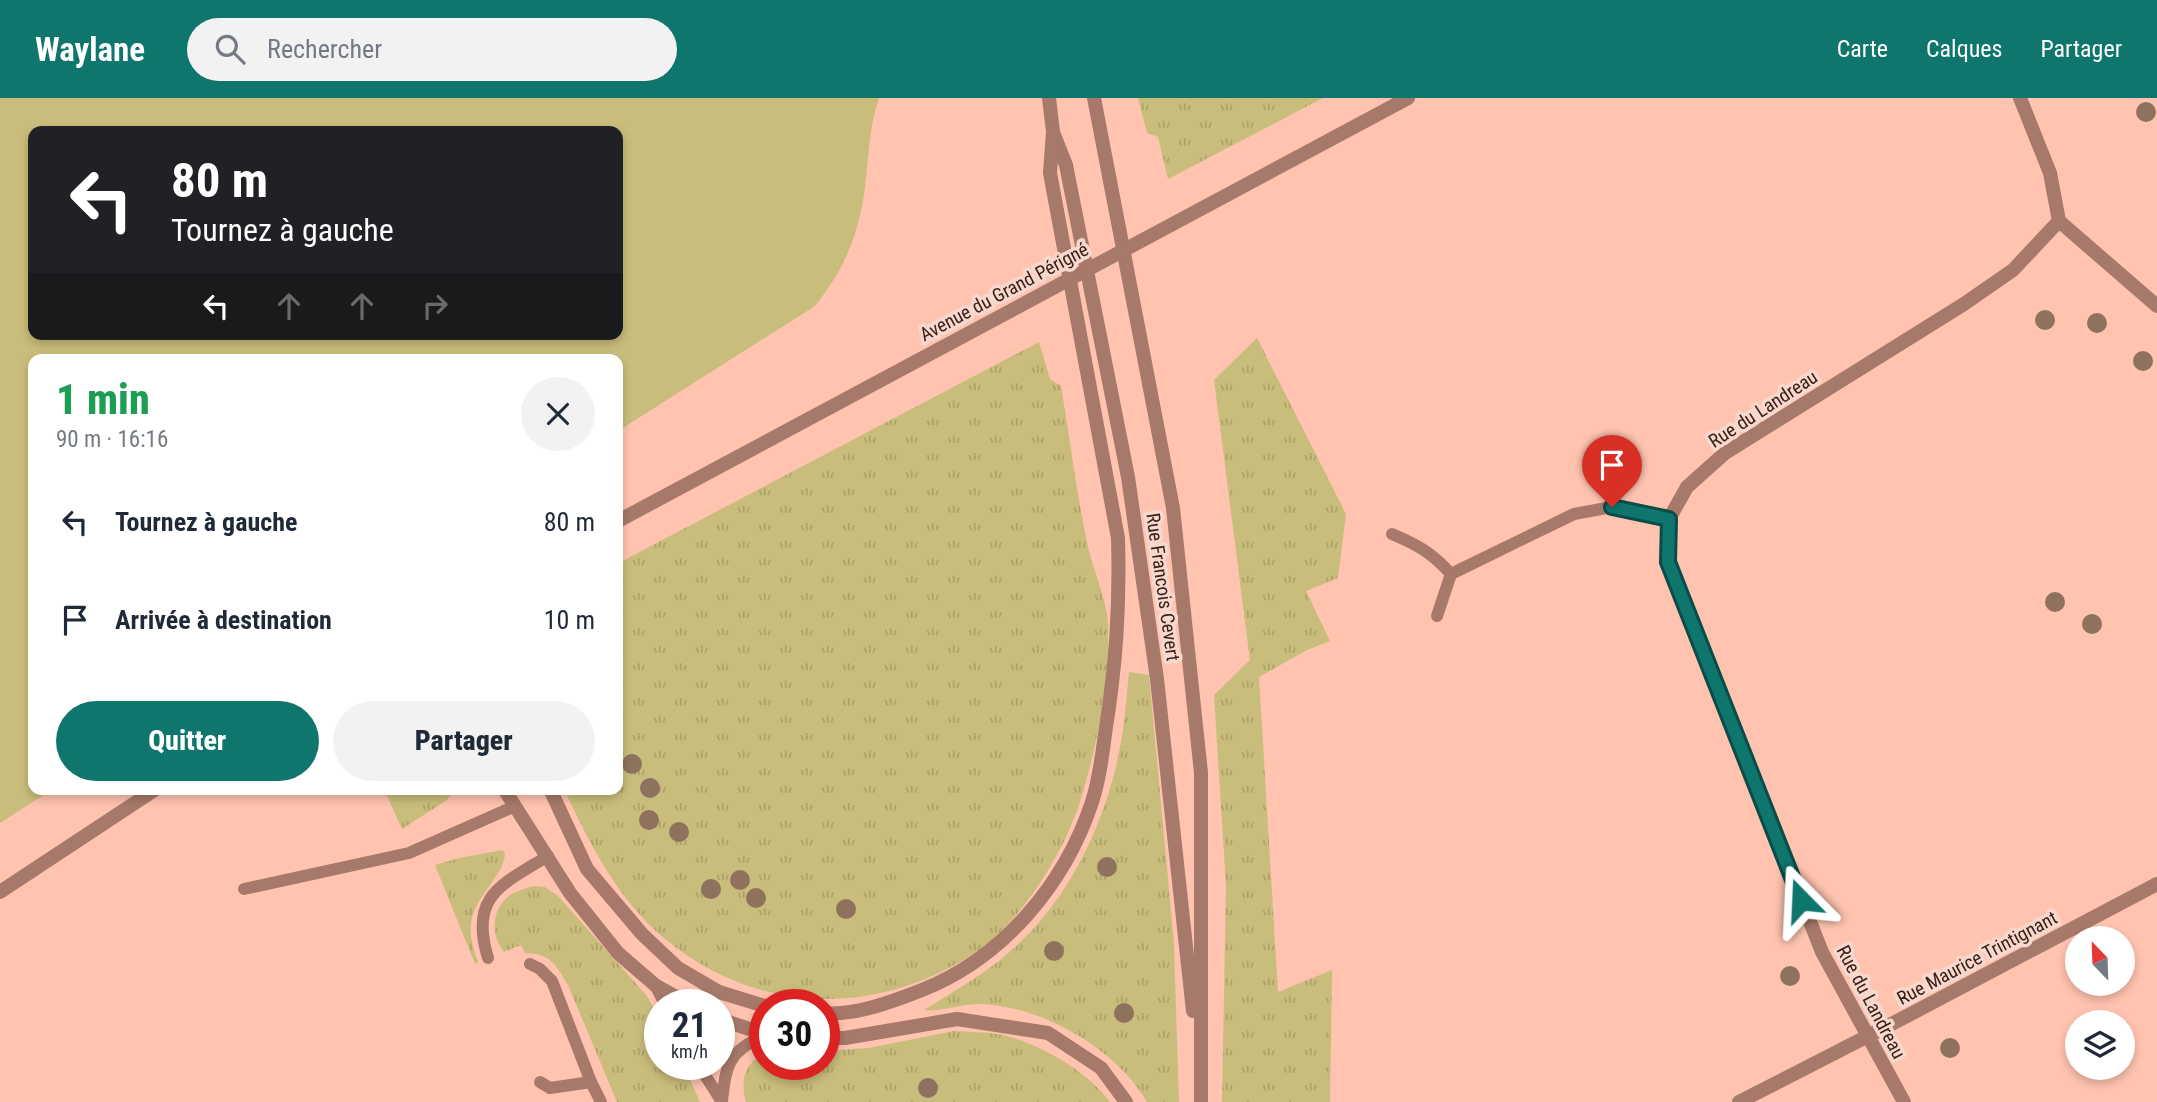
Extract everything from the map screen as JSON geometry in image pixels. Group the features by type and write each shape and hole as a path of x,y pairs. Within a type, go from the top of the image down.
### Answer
{"street":[{"name":"Rue Francois Cevert","path":"1049,98 1053,132 1066,165 1128,477 1157,679 1201,1095"},
{"name":"Rue Francois Cevert","path":"1094,98 1173,508 1201,773 1201,1095"},
{"name":"Avenue du Grand Périgné","path":"623,518 1408,98"},
{"path":"2020,98 2050,173 2059,221 2157,306"},
{"path":"840,1013 891,1002 949,980 986,954 1045,894 1073,849 1092,801 1115,672 1120,596 1118,538 1053,188 1053,132"},
{"name":"Rue du Landreau","path":"1904,1102 1822,952 1668,562 1669,519 1687,487 1724,453 1973,298 2013,270 2059,221"},
{"path":"0,892 147,795"},
{"path":"508,795 570,893 618,953 662,989"},
{"path":"553,795 587,869 642,934 678,968 719,992 749,1001"},
{"name":"Rue Maurice Trintignant","path":"1739,1102 2157,884"},
{"path":"840,1038 957,1019 1048,1033 1101,1068 1126,1102"}],"lane":[{"path":"1437,616 1451,574 1574,514 1612,507 1669,519"},
{"path":"1392,534 1436,557 1451,574"},
{"path":"244,889 409,853 515,806"},
{"path":"488,958 482,925 483,913 489,900 499,888 548,856"},
{"path":"530,964 552,981 601,1102"},
{"path":"655,985 657,989"},
{"path":"722,1102 725,1073 732,1059 749,1043"},
{"path":"708,1080 722,1102"},
{"path":"540,1082 550,1088 592,1083"}],"green space":[{"path":"0,98 879,98 872,128 864,197 856,230 836,276 815,306 623,428 623,354 28,354 28,795 44,795 0,823"},
{"path":"1138,98 1323,98 1168,179 1158,137 1147,133"},
{"path":"1257,338 1346,514 1338,578 1306,591 1330,641 1307,650 1259,677 1278,992 1332,970 1330,1102 1222,1102 1226,885 1214,695 1250,660 1214,380"},
{"path":"1039,342 1050,379 1061,386 1083,523 1105,604 1108,624 1107,669 1092,759 1073,821 1040,884 1011,921 979,950 941,972 901,988 860,997 840,998 840,989 761,989 738,982 700,964 664,938 632,906 606,870 567,795 623,795 623,562"},
{"path":"1129,672 1149,675 1174,943 1179,1102 1147,1102 1134,1083 1098,1048 1053,1022 1030,1013 982,1004 924,1010 1002,959 1031,931 1065,888 1091,840 1110,788 1121,740"},
{"path":"387,795 451,795 447,800 402,829"},
{"path":"503,850 505,855 501,867 473,913 471,930 478,962 475,964 435,865"},
{"path":"534,886 545,887 558,896 644,993 644,1080 690,1080 700,1102 617,1102 568,985 560,972 541,955 525,953 521,945 504,952 499,945 495,929 497,913 513,893"},
{"path":"954,1031 998,1034 1028,1043 1060,1059 1089,1079 1110,1102 746,1102 743,1087 749,1066 749,1080 840,1080 840,1050 869,1048"}],"route":[{"path":"1612,507 1669,519 1668,562 1801,900"}]}
